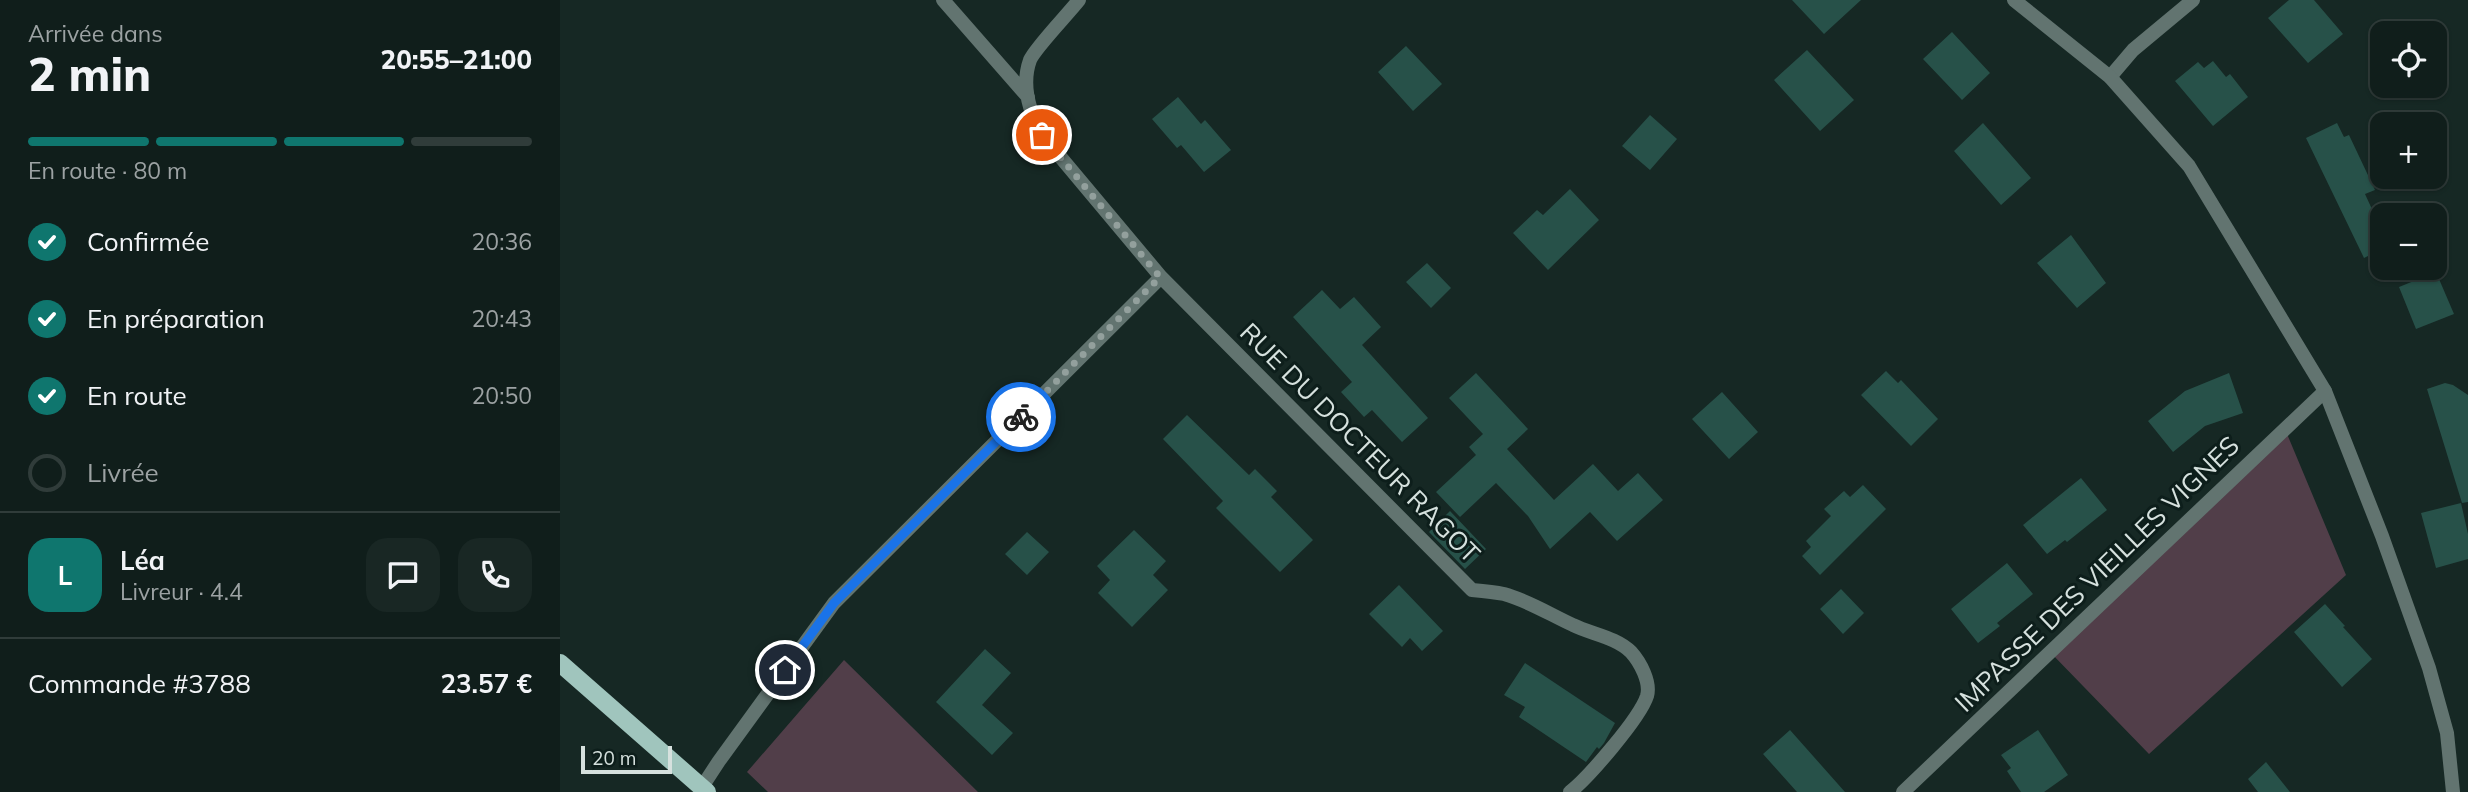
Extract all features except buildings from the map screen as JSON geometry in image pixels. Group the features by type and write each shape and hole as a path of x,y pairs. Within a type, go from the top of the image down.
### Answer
{"main road":[{"path":"560,663 705,790"}],"street":[{"path":"943,0 1028,97"},
{"path":"1028,97 1027,78 1031,58 1079,0"},
{"path":"2014,0 2110,77 2189,166 2325,391 2382,536 2429,668 2447,733 2453,792"},
{"path":"2110,77 2133,50 2193,0"},
{"name":"RUE DU DOCTEUR RAGOT","path":"1028,97 1033,119 1042,135 1160,277 1472,590 1506,594 1588,632 1619,642 1631,652 1640,664 1647,686 1647,696 1620,737 1570,792"},
{"path":"705,790 719,761 834,603 1160,277"},
{"name":"IMPASSE DES VIEILLES VIGNES","path":"1903,792 2325,391"}],"shaded area":[{"path":"2285,429 2346,575 2149,754 2050,652"},
{"path":"844,660 978,792 768,792 747,772"}],"way so far":[{"path":"1021,417 1160,277 1042,135"}],"route":[{"path":"785,670 834,603 1021,417"}]}
